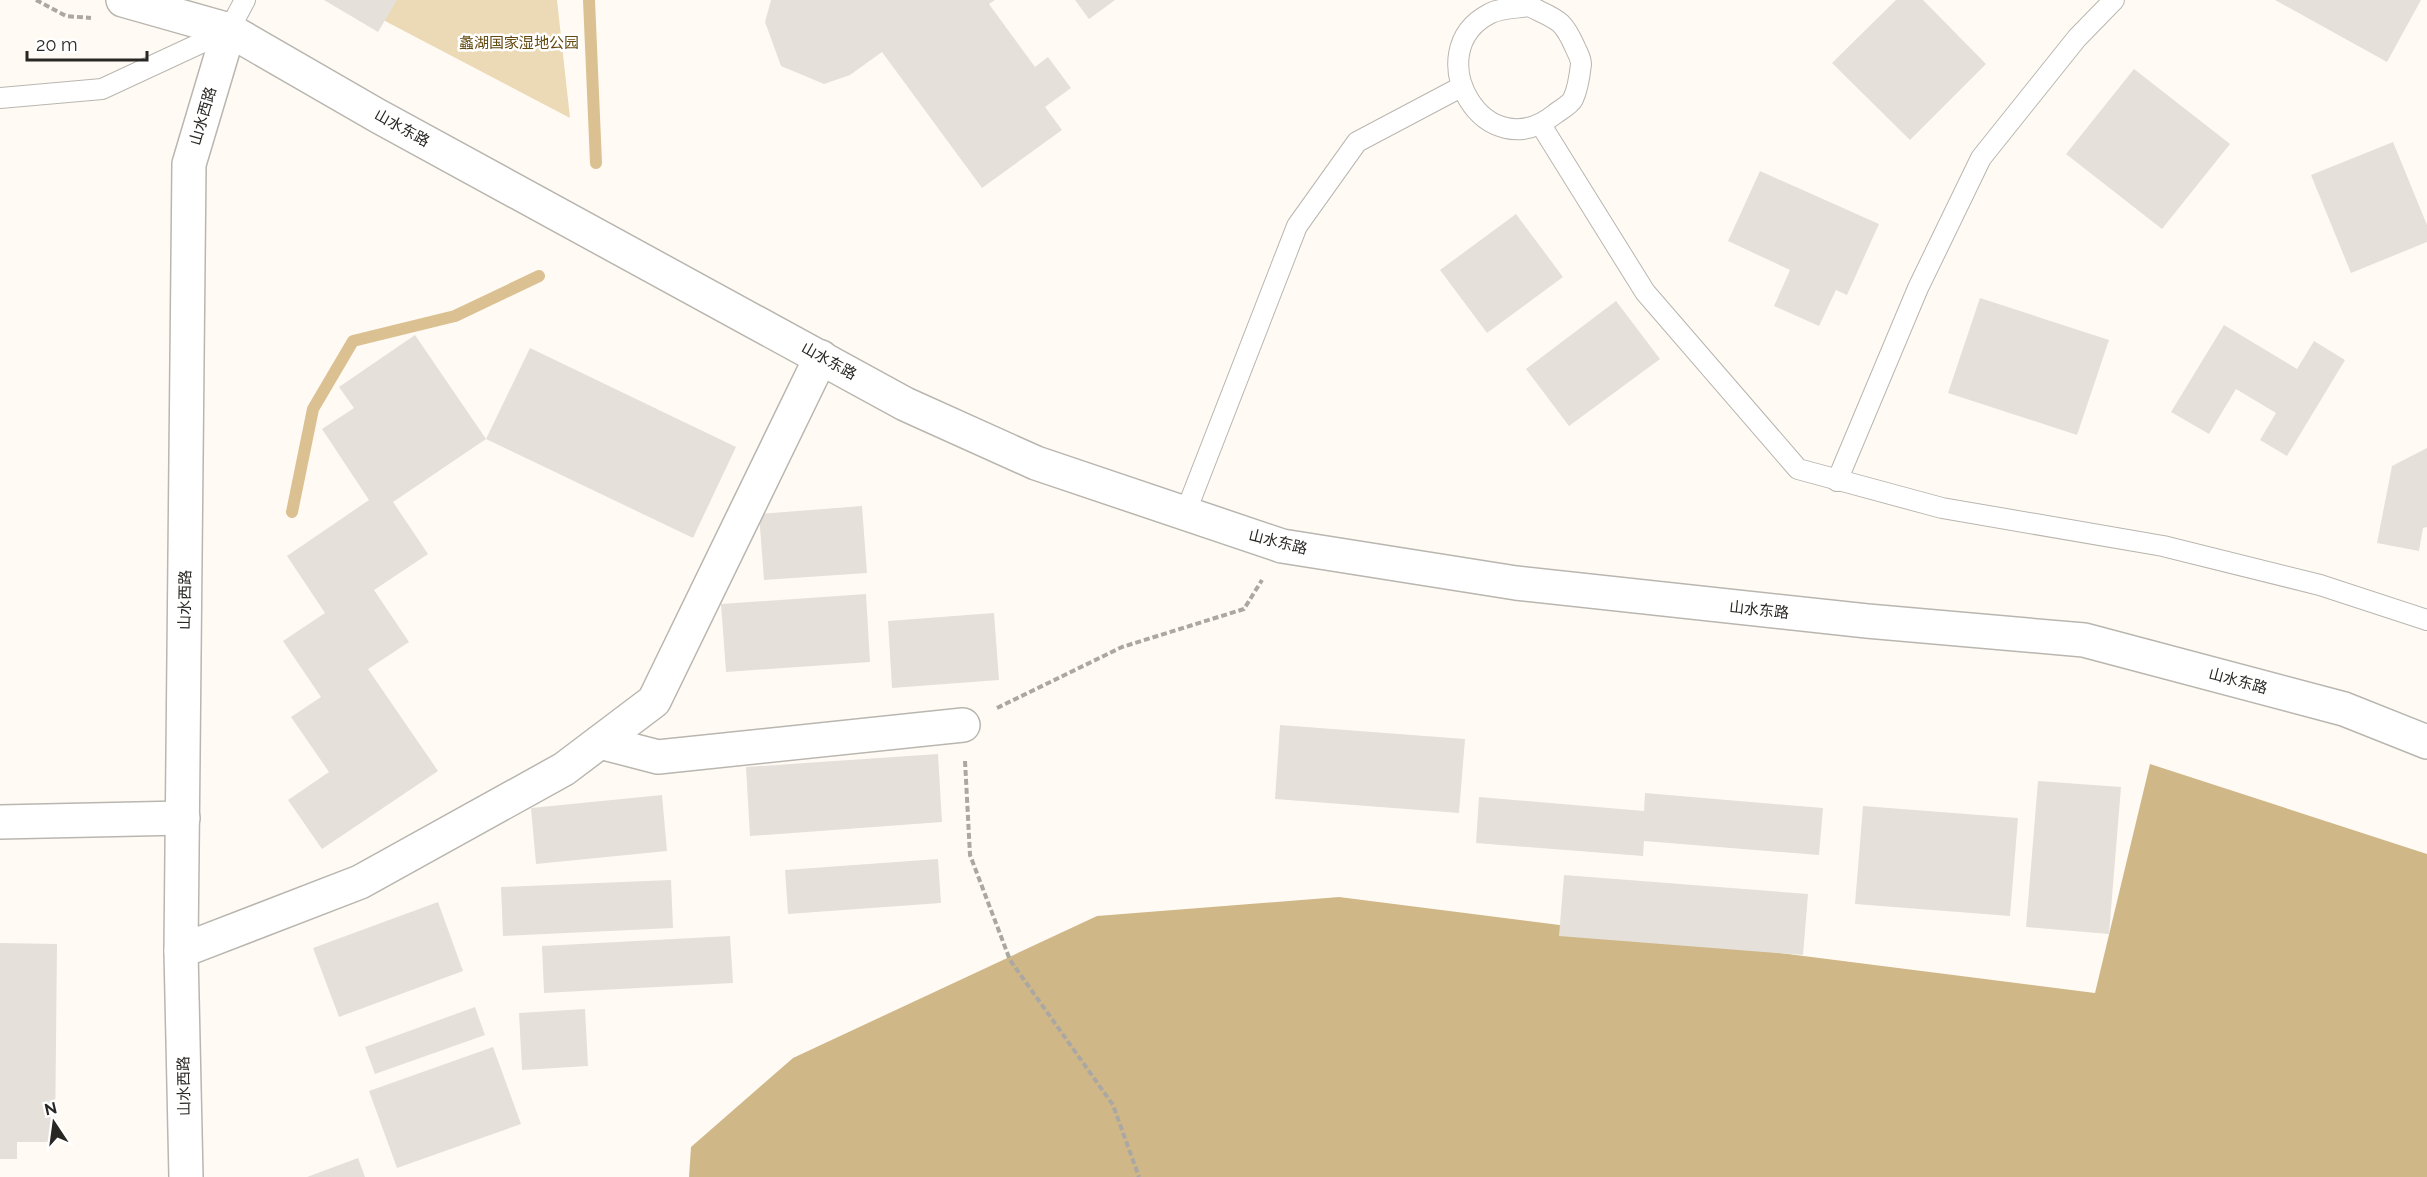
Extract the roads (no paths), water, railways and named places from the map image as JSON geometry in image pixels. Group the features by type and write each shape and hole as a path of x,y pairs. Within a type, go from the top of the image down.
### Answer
{"main road":[{"name":"山水东路","path":"123,0 229,30 378,116 905,404 1036,463 1282,546 1516,584 1867,621 2084,640 2344,709 2427,742"},
{"name":"山水东路","path":"203,0 229,30"},
{"name":"山水西路","path":"186,1177 181,951 189,164 229,30"},
{"path":"181,951 360,882 564,769 654,701 821,357"},
{"path":"600,742 658,757 963,725"},
{"path":"0,822 183,818"}],"lane":[{"path":"0,98 102,89 229,30 245,0"},
{"path":"1837,481 1918,288 1981,158 2077,38 2114,0"},
{"path":"1529,6 1565,24 1582,61 1572,100 1541,125 1517,130 1492,124 1473,108 1461,87 1458,59 1468,32 1486,7 1529,6"},
{"path":"1185,514 1297,226 1357,142 1461,87"},
{"path":"1541,125 1645,292 1798,469 1942,508 2163,546 2320,585 2427,620"}],"waterway":[{"path":"589,0 596,163"},
{"path":"292,512 313,409 353,341 455,316 539,276"}],"park label":[{"name":"蠡湖国家湿地公园","path":"519,43"}]}
